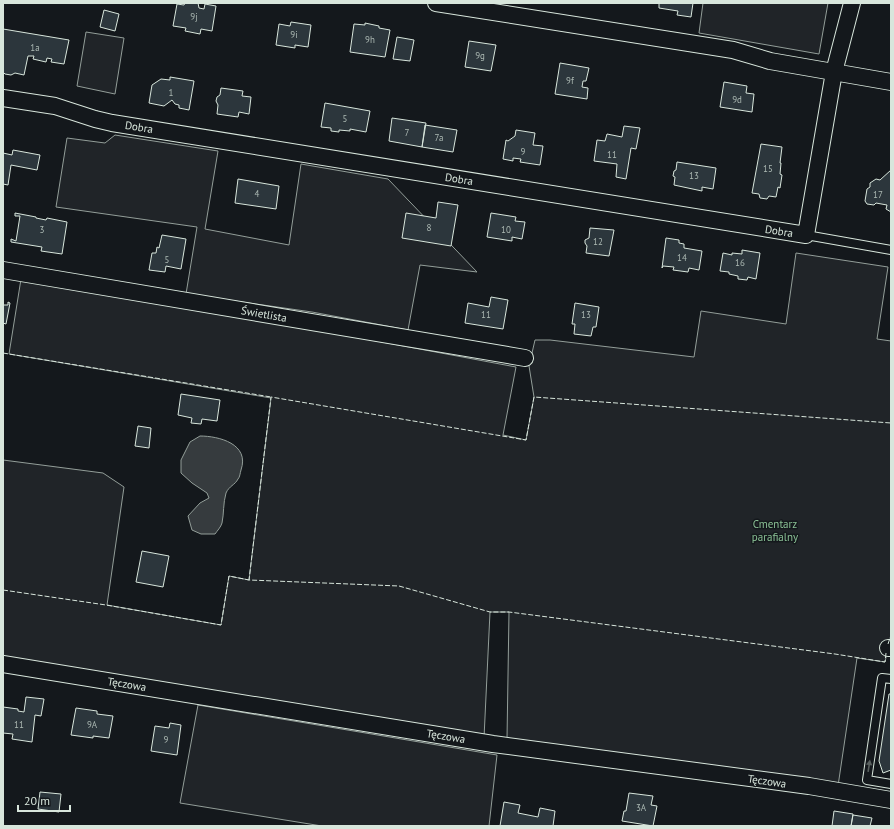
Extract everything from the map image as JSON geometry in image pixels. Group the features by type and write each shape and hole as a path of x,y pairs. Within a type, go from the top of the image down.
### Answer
{"street":[{"path":"436,3 733,50 770,61 891,82"},
{"path":"806,235 834,72 852,3"},
{"name":"Dobra","path":"3,98 56,106 112,123 806,235"},
{"name":"Świetlista","path":"3,270 525,358"},
{"name":"Tęczowa","path":"3,664 493,744 809,786 891,800"}],"lane":[{"path":"806,235 891,250"},
{"path":"891,679 882,678 867,780 891,784"}],"green space":[{"path":"703,3 828,3 819,54 699,33"},
{"path":"86,32 124,38 115,94 77,86"},
{"path":"115,135 218,151 205,229 289,245 301,164 388,179 477,272 420,265 408,330 312,312 186,294 197,227 56,207 67,138 105,143"},
{"name":"Cmentarz parafialny","path":"796,253 888,267 877,339 891,341 891,635 885,662 857,658 838,786 507,739 509,612 490,612 484,738 3,660 3,460 103,473 124,487 107,605 221,625 229,576 249,580 271,398 9,354 21,279 280,323 516,367 503,435 526,440 534,397 529,366 535,340 550,340 694,357 701,311 786,324"},
{"path":"198,705 497,755 489,826 322,826 180,803"}],"shaded area":[{"path":"200,436 208,436 231,443 241,454 243,461 239,478 226,493 222,523 215,534 201,534 192,530 188,516 200,503 209,498 207,493 192,483 181,473 181,460 190,442"}],"building":[{"path":"185,3 198,3 199,8 204,9 205,4 216,6 212,31 201,29 200,34 185,31 186,28 173,26 177,4 184,5"},
{"path":"659,3 693,3 691,17 677,15 678,11 659,8"},
{"path":"104,10 119,14 115,31 100,27"},
{"path":"291,22 311,25 308,47 295,45 295,48 276,45 279,24 290,26"},
{"path":"365,23 390,30 385,57 350,52 354,24 365,25"},
{"path":"3,29 69,40 64,64 51,62 52,59 47,58 46,62 33,59 34,56 28,56 24,75 15,73 11,75 5,74 3,72"},
{"path":"397,37 414,40 410,61 393,59"},
{"path":"469,41 496,45 491,71 465,67"},
{"path":"560,63 589,68 586,81 583,81 582,87 588,88 587,99 555,94"},
{"path":"170,77 194,81 189,110 179,108 179,105 175,104 172,100 164,106 149,103 152,85 161,79 170,80"},
{"path":"724,82 747,86 746,93 754,94 752,112 720,107"},
{"path":"221,88 243,91 242,96 251,97 249,114 239,112 238,117 217,114 218,105 216,101 217,97 220,95"},
{"path":"325,103 370,111 366,132 350,129 350,131 339,130 339,132 331,131 331,128 321,127"},
{"path":"392,118 426,123 422,147 389,141"},
{"path":"425,125 457,130 453,152 422,147"},
{"path":"624,126 640,128 636,149 631,148 626,179 616,177 617,164 594,161 597,140 605,141 607,134 622,137"},
{"path":"516,130 535,133 533,145 543,146 540,165 520,162 521,159 513,158 513,161 503,159 506,140 508,141 515,136"},
{"path":"761,144 782,147 780,174 782,175 780,188 778,187 776,197 769,196 767,199 760,198 759,194 752,193"},
{"path":"13,150 40,155 37,170 11,165 8,185 3,184 3,153 12,155"},
{"path":"677,162 716,168 713,189 702,187 702,191 674,185 675,177 673,176 674,171 676,170"},
{"path":"891,170 891,212 886,209 887,205 876,203 874,205 867,204 865,201 867,189 870,187 870,183 876,179 880,180"},
{"path":"238,179 279,186 276,209 235,203"},
{"path":"438,202 458,205 451,246 402,238 406,213 436,218"},
{"path":"15,213 46,220 47,218 67,222 62,254 41,251 42,247 11,242 11,239 16,241 20,216 15,216"},
{"path":"491,213 516,217 515,221 525,222 522,239 512,237 512,241 487,237"},
{"path":"590,228 614,230 609,256 586,253 587,246 585,240 589,238"},
{"path":"162,235 186,239 181,269 166,266 165,272 149,270 152,253 156,253 157,247 159,248"},
{"path":"666,238 679,240 679,243 684,244 684,248 702,251 699,270 689,268 688,272 673,270 674,267 663,266 662,268"},
{"path":"742,250 760,253 756,279 748,277 747,280 738,279 738,276 729,274 729,272 720,271 723,253 732,255 732,253 742,254"},
{"path":"491,297 508,300 503,329 465,323 468,303 489,307"},
{"path":"8,302 10,303 6,324 3,323 3,305 8,305"},
{"path":"575,303 599,307 596,327 593,327 591,336 574,334 575,324 572,324"},
{"path":"181,394 220,400 217,421 202,419 201,424 191,423 192,418 178,415"},
{"path":"138,426 151,428 149,448 135,446"},
{"path":"142,551 169,556 163,587 136,582"},
{"path":"889,694 891,694 891,770 883,773 879,761"},
{"path":"26,697 44,699 41,716 35,715 32,742 12,739 13,734 3,733 3,707 18,709 18,711 24,712"},
{"path":"76,708 97,711 97,714 113,716 109,738 93,736 93,738 71,735"},
{"path":"170,723 181,725 177,755 151,751 155,726 169,728"},
{"path":"40,792 61,794 59,812 38,809"},
{"path":"629,793 653,796 651,805 657,806 653,826 622,821 624,811 626,811"},
{"path":"504,802 520,805 518,813 538,817 540,808 555,811 553,826 500,826"},
{"path":"834,811 853,814 851,826 832,826"},
{"path":"853,815 872,818 870,826 851,826"}],"fence":[{"path":"3,353 271,397"},
{"path":"886,653 885,662 835,654 509,612 490,612 399,586 249,580 271,397 526,440 534,397 891,423"},
{"path":"3,590 106,605 221,625 229,576 249,580"},
{"path":"888,644 891,635"}]}
